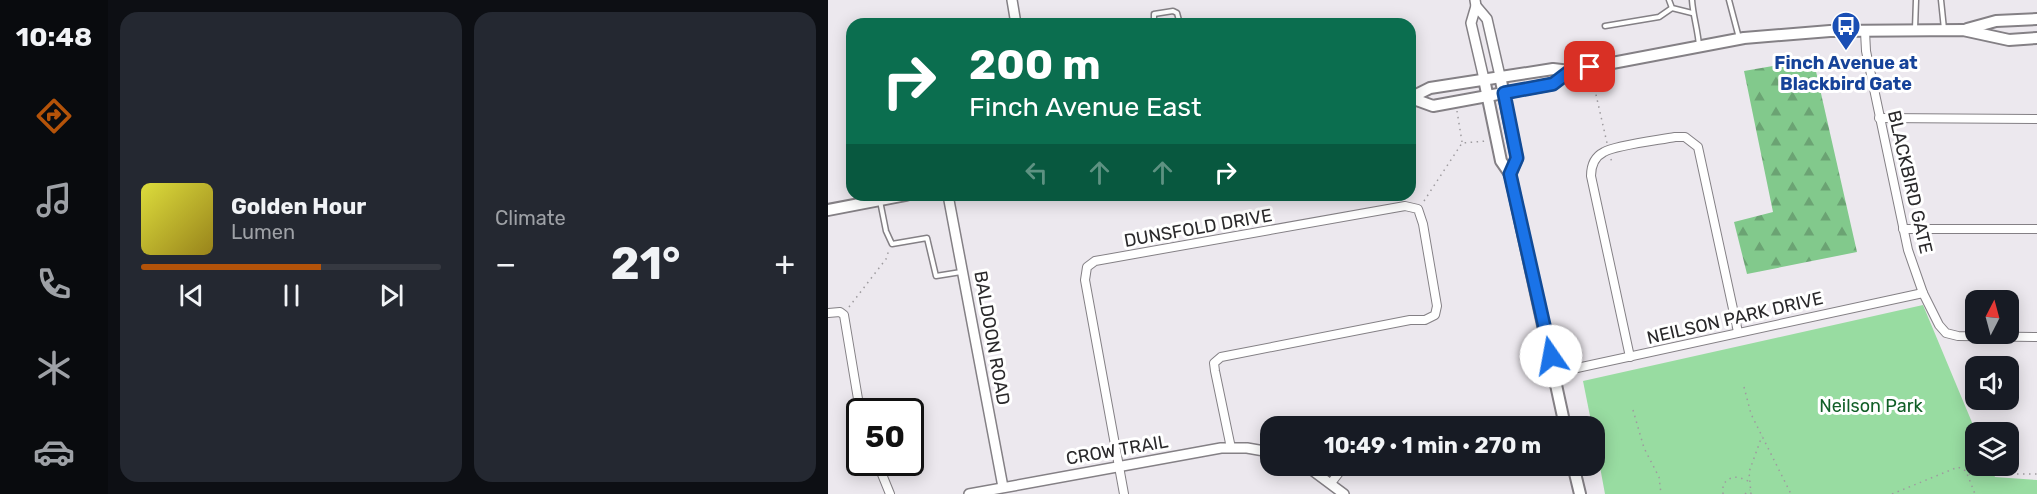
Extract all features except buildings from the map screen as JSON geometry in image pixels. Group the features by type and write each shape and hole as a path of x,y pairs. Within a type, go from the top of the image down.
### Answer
{"main road":[{"path":"1963,30 1996,21 2037,19"},
{"path":"1416,95 1430,88 1553,69 1570,71 1739,39 1830,31 1915,30 1963,30 2009,40 2037,38"},
{"path":"1416,100 1433,106 1553,84 1570,71"},
{"path":"1500,76 1517,158 1510,174"},
{"path":"1484,79 1501,161 1510,174 1563,416"},
{"path":"828,210 875,201"},
{"path":"1576,476 1580,494"}],"street":[{"path":"1012,0 1015,18"},
{"path":"1476,3 1487,20 1500,76"},
{"path":"1476,3 1471,23 1484,79"},
{"name":"BLACKBIRD GATE","path":"1865,31 1866,51 1908,250 1923,293 1939,325 1946,333 1958,336 2037,337"},
{"path":"1880,118 2037,119"},
{"path":"1630,357 1591,176 1596,158 1608,150 1675,137 1685,137 1698,147 1738,332"},
{"name":"BALDOON ROAD","path":"949,201 1003,487"},
{"name":"DUNSFOLD DRIVE","path":"1118,466 1085,280 1087,267 1095,261 1405,206 1418,209"},
{"path":"1231,448 1214,363 1221,357 1410,320 1425,320 1435,315 1437,306 1423,224 1418,209"},
{"path":"1903,229 2037,229"},
{"name":"NEILSON PARK DRIVE","path":"1554,373 1923,293"},
{"path":"828,313 840,312 844,315 858,398"},
{"name":"CROW TRAIL","path":"969,494 1221,448 1260,451"},
{"path":"1118,466 1124,494"},
{"path":"883,476 890,494"},
{"path":"1321,476 1344,494"},
{"path":"1331,483 1336,476"}],"lane":[{"path":"1669,0 1672,8"},
{"path":"1692,0 1692,13 1698,31 1699,46"},
{"path":"1729,0 1739,39"},
{"path":"1915,30 1916,0"},
{"path":"1941,0 1944,30"},
{"path":"1605,26 1659,17 1672,8 1692,13"},
{"path":"1154,18 1154,14 1173,11 1177,13 1178,18"},
{"path":"880,201 886,231 892,244 927,238 936,276 963,272"}],"path":[{"path":"1590,67 1612,164"},
{"path":"1418,209 1462,143 1455,101"},
{"path":"1462,143 1497,140"},
{"path":"844,315 886,259 892,244"},
{"path":"1744,387 1749,408 1791,494"},
{"path":"1633,410 1644,448 1658,474 1662,494"},
{"path":"1751,494 1750,471 1762,435"},
{"path":"1892,494 1956,467 1965,470"},
{"path":"2019,474 2037,474"},
{"path":"1969,476 1975,494"},
{"path":"1724,494 1724,484 1732,477 1740,477 1749,482"},
{"path":"1744,494 1750,489"}],"green space":[{"path":"1796,62 1815,67 1857,252 1747,274 1734,222 1773,212 1744,71"},
{"name":"Neilson Park","path":"1923,305 1972,422 1965,422 1965,476 2037,480 2037,494 1605,494 1602,476 1605,476 1605,416 1590,416 1583,381"}],"place":[{"name":"Finch Avenue at Blackbird Gate","path":"1846,52"}],"route":[{"path":"1551,356 1510,174 1517,158 1504,93 1553,84 1570,71 1590,67"}]}
